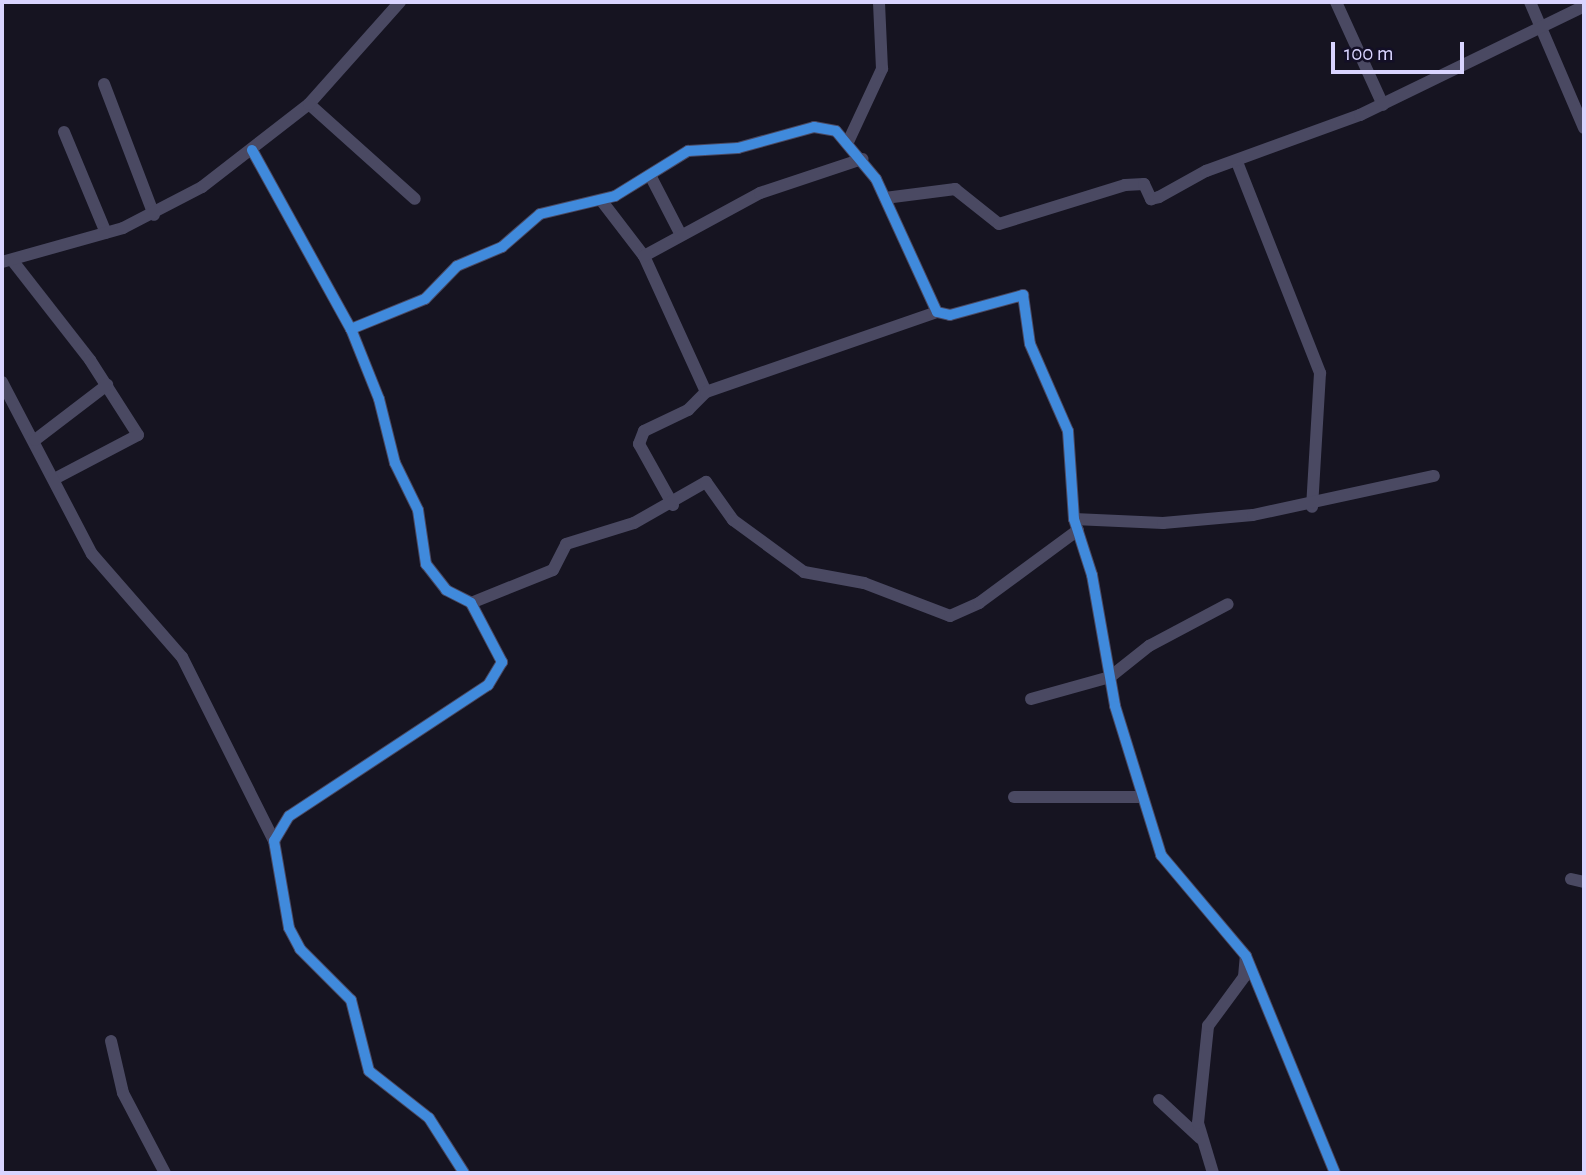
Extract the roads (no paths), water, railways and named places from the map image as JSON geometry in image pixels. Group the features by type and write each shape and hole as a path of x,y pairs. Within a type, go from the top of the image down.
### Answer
{"street":[{"path":"56,478 138,435 107,385 7,261 106,233 154,215 252,150 309,104 400,2"},
{"path":"848,142 882,69 880,2"},
{"path":"1336,2 1382,105"},
{"path":"1530,2 1584,128"},
{"path":"884,198 955,188 999,225 1125,185 1144,184 1151,199 1159,197 1382,105 1584,6"},
{"path":"104,84 154,215"},
{"path":"309,104 415,199"},
{"path":"351,329 425,299 457,266 502,247 540,214 600,200 651,177 688,150 737,148 814,127 828,127 848,142 862,159 884,198 936,312"},
{"path":"65,132 106,233"},
{"path":"252,150 351,329 379,399 395,463 418,510 426,564 446,590 471,603 499,652 497,678 289,816 275,841"},
{"path":"644,256 760,193 862,159"},
{"path":"1237,163 1320,373 1312,507"},
{"path":"651,177 681,235"},
{"path":"600,200 644,256 706,392"},
{"path":"673,505 648,464 640,436 688,410 706,392 936,312 950,315 1023,295 1030,344 1068,431 1076,525 1110,677 1142,797 1171,870 1246,956 1335,1173"},
{"path":"2,382 56,478 63,505 98,564 182,657 275,841 289,928 300,949 351,1000 369,1071 429,1118 464,1173"},
{"path":"35,440 107,385"},
{"path":"471,603 553,570 566,544 673,505 711,482 733,520 804,572 864,583 950,615 979,603 1076,525 1163,523 1312,507 1434,476"},
{"path":"1031,699 1110,677 1149,646 1228,604"},
{"path":"1014,797 1059,802 1142,797"},
{"path":"1571,879 1584,882"},
{"path":"1213,1173 1200,1138 1208,1026 1244,977 1246,956"},
{"path":"111,1041 123,1093 166,1173"},
{"path":"1159,1100 1200,1138"}]}
